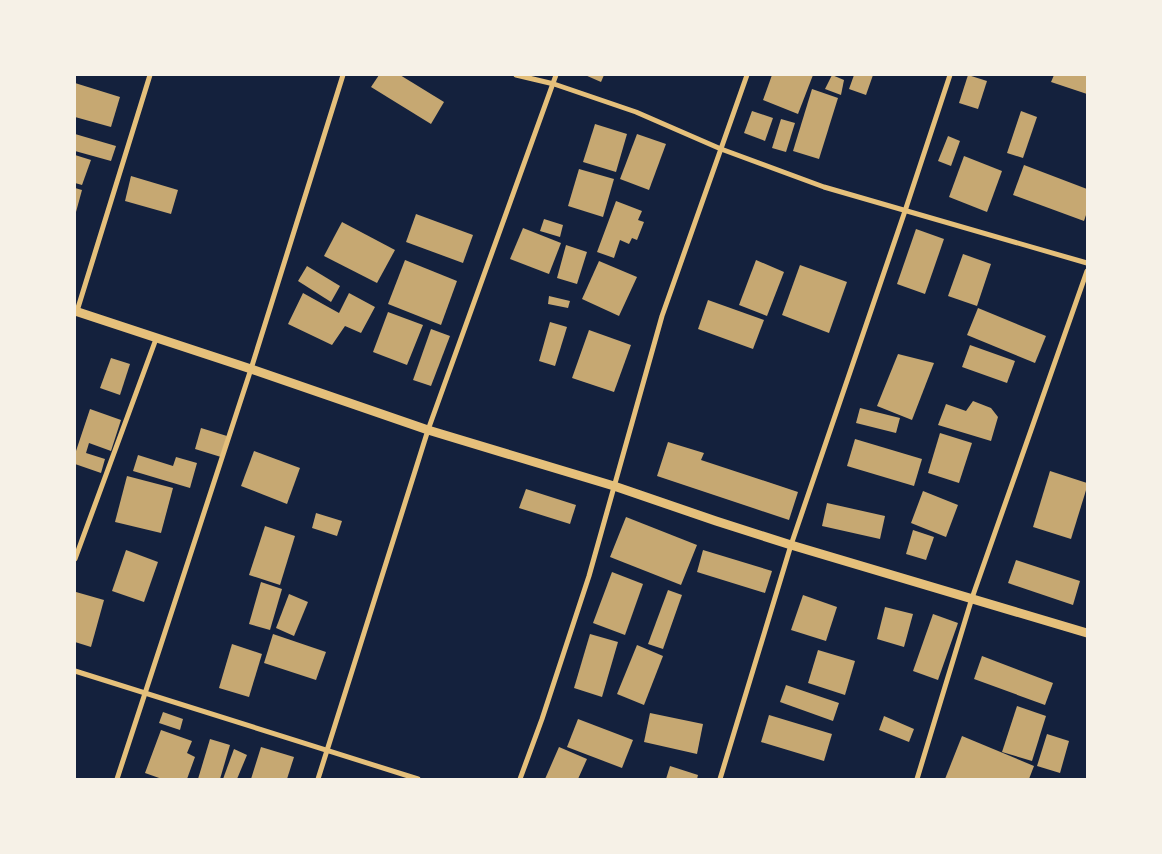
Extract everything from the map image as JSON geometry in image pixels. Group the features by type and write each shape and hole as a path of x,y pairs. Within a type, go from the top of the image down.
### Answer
{"street":[{"path":"150,75 76,311 428,430 614,486 791,545 1087,632"},
{"path":"117,779 251,369 343,75"},
{"path":"516,75 554,84 636,112 721,149 824,188 1087,263"},
{"path":"318,779 428,430 556,75"},
{"path":"520,779 542,719 589,576 662,316 747,75"},
{"path":"720,779 791,545 950,75"},
{"path":"917,779 972,598 1087,271"},
{"path":"75,559 156,339"},
{"path":"75,671 418,779"}],"building":[{"path":"379,75 400,75 444,102 431,124 371,87"},
{"path":"585,75 604,75 601,82"},
{"path":"772,75 813,75 798,114 763,100"},
{"path":"832,75 844,80 841,95 825,89"},
{"path":"854,75 873,75 866,95 849,89"},
{"path":"968,75 987,81 978,109 959,103"},
{"path":"1054,75 1087,75 1087,94 1051,82"},
{"path":"75,83 120,97 111,127 75,117"},
{"path":"812,89 838,98 819,159 793,151"},
{"path":"752,111 773,118 765,141 744,133"},
{"path":"1021,111 1037,117 1023,158 1007,153"},
{"path":"781,119 795,123 786,152 772,148"},
{"path":"595,124 627,134 616,172 583,162"},
{"path":"75,134 116,146 111,161 75,151"},
{"path":"637,134 666,144 649,190 620,179"},
{"path":"948,136 960,141 951,166 938,161"},
{"path":"75,155 91,160 82,185 75,183"},
{"path":"964,156 1002,171 987,212 949,197"},
{"path":"1024,165 1087,189 1087,212 1084,221 1013,195"},
{"path":"579,169 614,179 603,217 568,206"},
{"path":"131,176 178,190 171,214 125,201"},
{"path":"75,188 82,190 76,212 75,212"},
{"path":"616,201 642,211 638,220 644,222 637,240 632,238 629,244 620,240 614,258 597,252"},
{"path":"416,214 473,235 463,263 406,242"},
{"path":"544,219 563,225 560,237 540,231"},
{"path":"342,222 395,250 377,283 324,256"},
{"path":"523,228 561,243 549,274 510,259"},
{"path":"916,229 944,239 925,294 897,284"},
{"path":"566,245 587,252 577,284 557,278"},
{"path":"963,254 991,264 977,306 948,296"},
{"path":"405,260 457,281 441,325 388,304"},
{"path":"756,260 784,272 767,316 739,305"},
{"path":"599,261 637,277 619,316 582,299"},
{"path":"800,265 847,282 829,333 782,315"},
{"path":"307,266 340,286 331,302 298,281"},
{"path":"303,293 339,313 349,293 375,307 361,333 345,326 332,345 288,324"},
{"path":"549,296 570,301 568,308 548,304"},
{"path":"708,300 764,320 753,349 698,329"},
{"path":"978,308 1046,336 1035,363 967,335"},
{"path":"388,312 423,325 407,365 373,352"},
{"path":"550,322 567,327 555,366 539,361"},
{"path":"431,329 450,336 431,386 413,380"},
{"path":"589,330 631,345 614,392 572,378"},
{"path":"970,345 1015,361 1007,383 962,367"},
{"path":"898,354 934,363 912,420 877,406"},
{"path":"111,358 130,364 120,395 100,388"},
{"path":"973,401 991,408 998,417 991,441 938,425 946,404 966,411"},
{"path":"860,408 900,418 896,433 856,423"},
{"path":"90,409 121,420 111,451 89,443 86,453 105,459 101,473 75,464 75,454"},
{"path":"201,428 227,436 221,457 195,449"},
{"path":"940,433 972,443 959,483 928,473"},
{"path":"855,439 922,459 914,486 847,466"},
{"path":"668,442 704,453 701,460 798,492 789,520 657,476"},
{"path":"254,451 300,468 287,504 241,486"},
{"path":"138,455 173,466 176,457 197,463 190,488 133,471"},
{"path":"1050,471 1087,483 1071,539 1033,527"},
{"path":"127,476 173,488 161,533 115,522"},
{"path":"526,489 576,505 570,524 519,508"},
{"path":"923,491 958,505 946,537 911,523"},
{"path":"827,503 885,516 880,539 822,526"},
{"path":"316,513 342,521 337,536 312,528"},
{"path":"626,517 697,545 681,585 610,557"},
{"path":"265,526 295,536 280,585 249,575"},
{"path":"913,530 934,537 926,560 906,554"},
{"path":"126,550 158,562 144,602 112,591"},
{"path":"703,550 772,571 765,593 697,572"},
{"path":"1016,560 1080,581 1073,605 1008,583"},
{"path":"612,572 643,584 625,635 593,623"},
{"path":"261,582 282,589 270,630 249,624"},
{"path":"668,590 682,595 663,649 648,644"},
{"path":"76,592 104,600 91,647 75,642"},
{"path":"289,594 308,602 294,636 276,628"},
{"path":"803,595 837,607 826,641 791,630"},
{"path":"885,607 913,614 904,647 877,639"},
{"path":"933,614 958,623 938,680 913,671"},
{"path":"273,634 326,652 316,680 264,663"},
{"path":"590,634 618,642 602,697 574,688"},
{"path":"232,644 262,654 249,697 219,688"},
{"path":"637,645 663,656 644,705 617,694"},
{"path":"818,650 855,661 845,695 808,683"},
{"path":"982,656 1053,683 1045,705 974,679"},
{"path":"786,685 839,703 833,721 780,702"},
{"path":"1017,706 1046,716 1032,761 1002,752"},
{"path":"163,712 183,719 180,730 159,723"},
{"path":"650,713 703,724 697,754 644,742"},
{"path":"769,715 832,734 824,761 761,742"},
{"path":"884,716 914,729 909,742 879,730"},
{"path":"578,719 633,740 622,768 567,747"},
{"path":"161,730 192,741 187,753 195,757 187,779 162,779 145,773"},
{"path":"1047,734 1069,741 1060,773 1037,766"},
{"path":"962,736 1034,766 1029,779 945,779"},
{"path":"210,739 230,745 220,779 198,779"},
{"path":"261,747 294,757 287,779 251,779"},
{"path":"559,747 587,759 578,779 545,779"},
{"path":"234,749 247,755 237,779 223,779"},
{"path":"670,766 698,775 697,779 666,779"}]}
